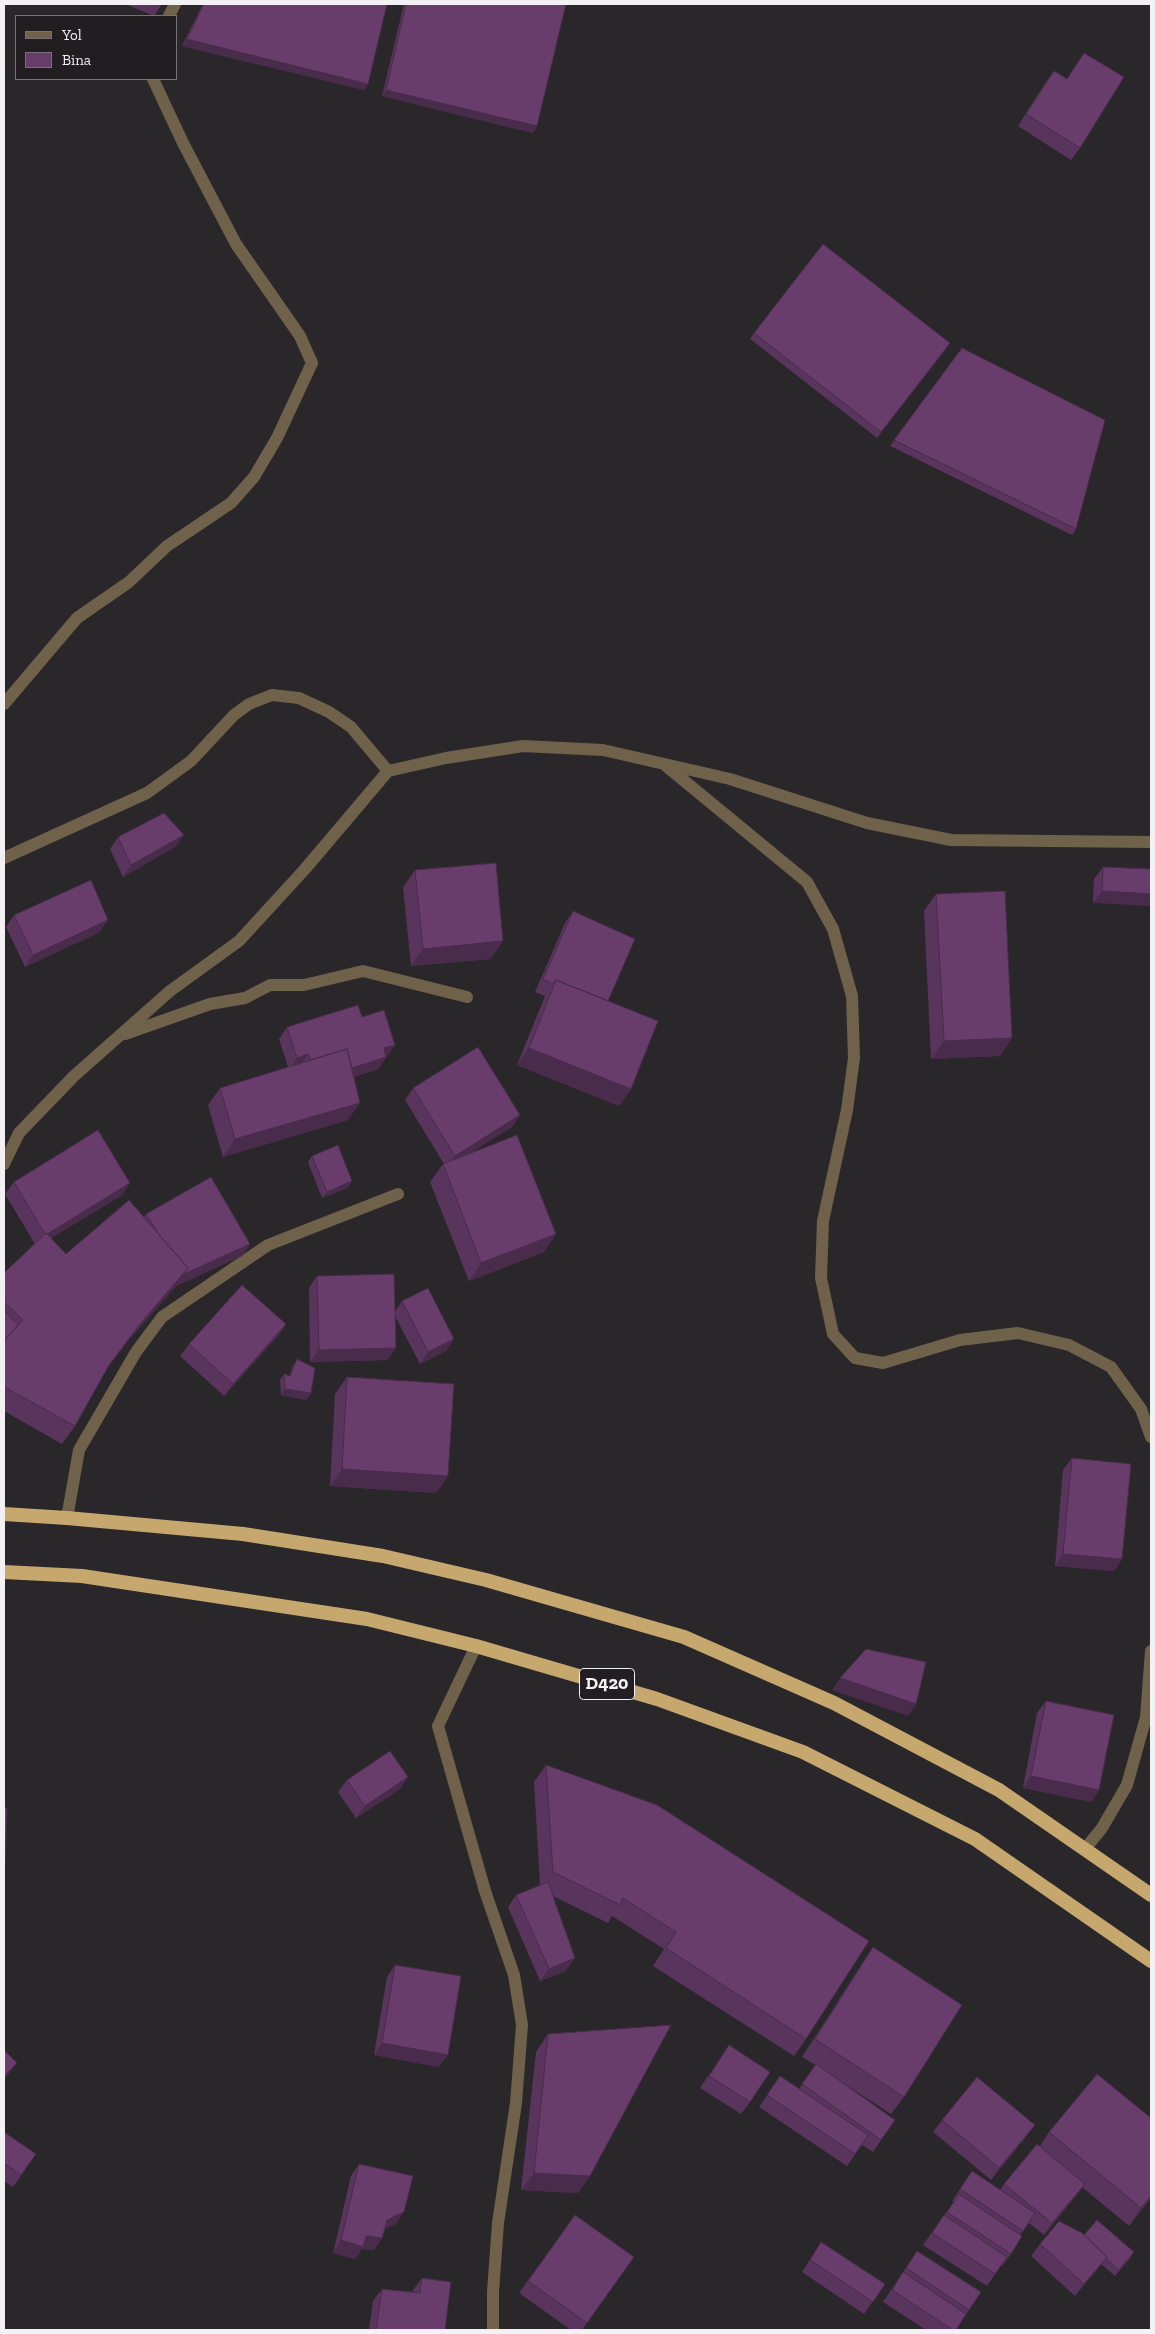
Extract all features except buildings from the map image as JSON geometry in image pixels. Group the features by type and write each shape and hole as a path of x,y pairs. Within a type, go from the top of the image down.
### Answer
{"highway":[{"path":"4,1514 243,1534 383,1556 486,1580 684,1637 834,1703 999,1790 1151,1895"},
{"name":"D420","path":"4,1572 82,1576 367,1619 476,1646 657,1699 803,1752 975,1839 1151,1962"}],"street":[{"path":"4,704 77,618 129,582 167,546 236,497 254,477 277,438 312,363 300,336 236,244 183,143 153,80"},
{"path":"4,858 147,793 191,761 234,715 249,704 272,695 299,698 329,712 351,727 388,771"},
{"path":"4,1164 19,1133 74,1076 170,991 239,941 305,870 388,771 446,758 523,746 603,750 730,779 867,823 952,840 1151,842"},
{"path":"663,764 807,882 833,929 852,996 854,1058 848,1110 823,1221 821,1278 833,1334 854,1358 883,1363 960,1340 1018,1334 1069,1345 1111,1367 1141,1410 1151,1437"},
{"path":"118,1037 210,1004 245,998 270,985 304,984 363,972 466,998"},
{"path":"67,1518 79,1450 136,1352 162,1317 268,1245 398,1194"},
{"path":"476,1646 438,1726 485,1891 514,1975 522,2024 516,2103 498,2223 493,2292 494,2330"},
{"path":"1085,1849 1102,1828 1127,1785 1146,1716 1151,1651"}]}
